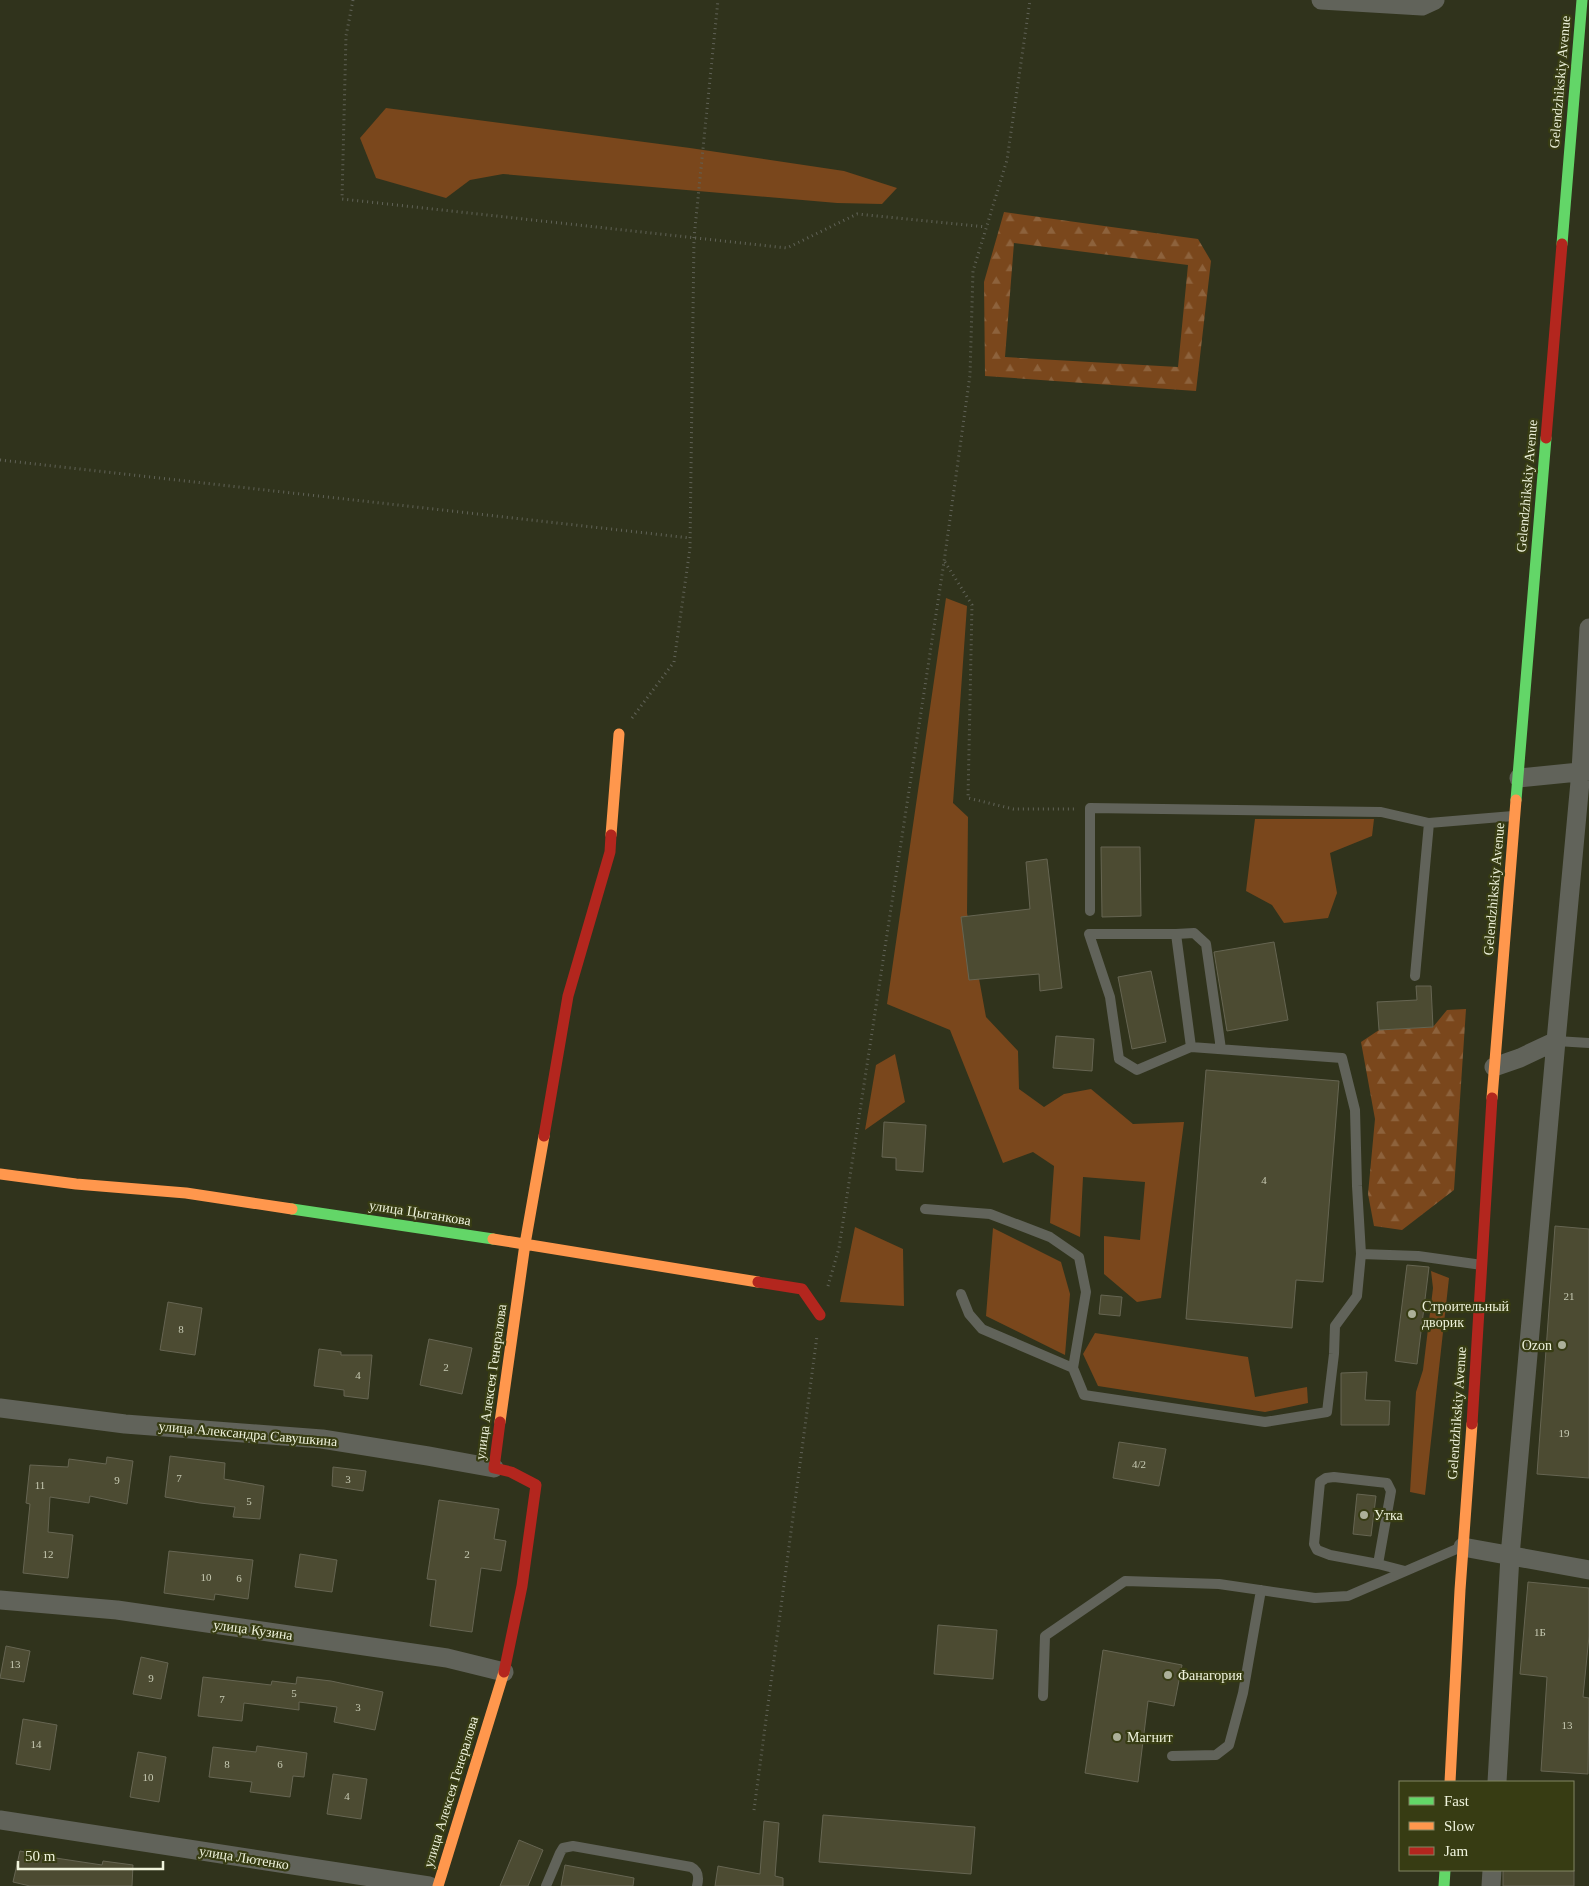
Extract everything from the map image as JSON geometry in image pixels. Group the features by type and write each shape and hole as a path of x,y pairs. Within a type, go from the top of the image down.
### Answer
{"street":[{"path":"1321,0 1422,6 1435,0"},
{"name":"Gelendzhikskiy Avenue","path":"1450,1781 1494,1067 1582,0"},
{"path":"1497,1781 1510,1556 1556,1041 1585,771 1589,628"},
{"name":"улица Алексея Генералова","path":"438,1886 504,1672 522,1586 536,1485 512,1472 494,1468 525,1244 568,996 610,852 619,734"},
{"path":"1518,778 1585,771"},
{"path":"1494,1067 1520,1058 1556,1041"},
{"name":"улица Цыганкова","path":"0,1174 76,1184 186,1193 525,1244 802,1289 820,1315"},
{"name":"улица Александра Савушкина","path":"0,1408 125,1424 322,1439 494,1468"},
{"path":"1463,1547 1589,1570"},
{"name":"улица Кузина","path":"0,1600 127,1612 448,1658 504,1672"},
{"name":"улица Лютенко","path":"0,1820 429,1886"},
{"path":"1444,1886 1445,1871"},
{"path":"1491,1886 1492,1871"}],"lane":[{"path":"1090,911 1090,808 1381,812 1429,822 1516,816"},
{"path":"1415,976 1429,822"},
{"path":"925,1209 990,1214 1050,1237 1078,1257 1086,1292 1073,1368 1084,1395 1265,1422 1327,1412 1334,1354 1335,1326 1357,1296 1361,1254 1355,1110 1342,1058 1221,1049 1191,1046 1137,1070 1119,1059 1110,997 1089,934 1194,933 1206,944 1221,1049"},
{"path":"1176,934 1191,1046"},
{"path":"1556,1041 1589,1043"},
{"path":"1361,1254 1418,1256 1483,1265"},
{"path":"961,1294 969,1314 982,1329 1073,1368"},
{"path":"1378,1564 1391,1491 1387,1483 1326,1478 1320,1482 1314,1544 1318,1550 1330,1555 1378,1564 1405,1572"},
{"path":"1043,1696 1045,1636 1125,1581 1219,1584 1315,1598 1348,1596 1463,1547"},
{"path":"1172,1756 1216,1755 1229,1745 1243,1693 1261,1590"},
{"path":"546,1886 563,1848 573,1846 691,1867 698,1874 697,1886"}],"path":[{"path":"353,0 346,36 342,199 786,248 858,214 986,227"},
{"path":"619,734 674,662 690,538 694,238 718,0"},
{"path":"754,1810 820,1315 839,1248 944,562 970,375 973,271 1007,160 1030,0"},
{"path":"0,460 690,538"},
{"path":"944,562 972,605 968,798 1013,809 1090,808"}],"green space":[{"path":"386,108 690,148 844,171 897,188 882,204 837,203 503,174 470,180 446,198 376,178 360,138"},
{"path":"1004,212 1198,239 1211,261 1196,391 985,376 984,282","holes":["1014,243 1188,265 1178,367 1005,357"]},
{"path":"946,598 967,606 953,803 968,817 967,913 986,1017 1018,1051 1019,1089 1044,1107 1064,1094 1091,1089 1133,1124 1184,1122 1161,1298 1137,1302 1104,1274 1104,1236 1140,1240 1145,1182 1083,1177 1080,1237 1050,1223 1054,1166 1033,1152 1003,1163 950,1030 887,1004"},
{"path":"1255,819 1374,819 1372,836 1330,853 1337,893 1328,918 1284,923 1272,905 1246,891"},
{"path":"1466,1009 1454,1190 1402,1230 1374,1226 1368,1194 1375,1119 1361,1042 1379,1030 1433,1027 1447,1010"},
{"path":"895,1054 905,1102 865,1130 876,1065"},
{"path":"855,1227 903,1249 904,1306 840,1302"},
{"path":"993,1228 1061,1262 1070,1294 1065,1355 986,1316"},
{"path":"1431,1271 1449,1278 1425,1495 1410,1492 1416,1392 1423,1370 1433,1288"},
{"path":"1095,1333 1248,1357 1255,1397 1307,1387 1308,1403 1265,1412 1098,1386 1083,1354"}],"building":[{"path":"1101,847 1140,847 1141,916 1102,917"},
{"path":"1047,859 1062,988 1040,991 1039,974 969,980 961,917 1030,909 1026,862"},
{"path":"1274,942 1288,1020 1227,1031 1214,952"},
{"path":"1151,971 1166,1042 1132,1049 1118,977"},
{"path":"1416,986 1431,986 1433,1027 1379,1030 1377,1002 1417,1000"},
{"path":"1056,1036 1094,1039 1092,1071 1053,1068"},
{"path":"1206,1070 1339,1081 1323,1282 1296,1280 1292,1328 1186,1319"},
{"path":"884,1122 926,1125 923,1172 896,1170 896,1158 882,1157"},
{"path":"1555,1226 1589,1229 1589,1478 1537,1474"},
{"name":"Строительный дворик","path":"1407,1265 1429,1267 1417,1364 1395,1361"},
{"path":"1101,1295 1122,1297 1120,1316 1099,1314"},
{"path":"168,1302 202,1308 195,1355 160,1350"},
{"path":"429,1339 472,1348 462,1394 420,1385"},
{"path":"319,1349 341,1352 341,1355 372,1355 368,1399 344,1396 344,1390 314,1386"},
{"path":"1367,1372 1365,1400 1390,1401 1389,1425 1341,1425 1341,1373"},
{"path":"1119,1442 1166,1449 1159,1486 1113,1478"},
{"path":"170,1456 225,1463 224,1479 264,1486 260,1519 233,1517 235,1507 165,1497"},
{"path":"107,1457 133,1461 127,1504 90,1496 89,1503 50,1497 48,1532 73,1535 68,1578 23,1573 30,1504 26,1503 30,1465 68,1467 69,1459 106,1464"},
{"path":"333,1467 366,1471 363,1491 332,1486"},
{"name":"Утка","path":"1357,1494 1376,1496 1371,1536 1353,1534"},
{"path":"439,1500 499,1509 494,1539 506,1541 501,1571 481,1568 472,1632 430,1626 436,1580 427,1579"},
{"path":"169,1551 253,1560 248,1599 215,1594 214,1600 164,1593"},
{"path":"300,1554 337,1560 332,1592 295,1587"},
{"path":"1528,1582 1589,1588 1589,1636 1583,1697 1589,1698 1588,1774 1541,1771 1547,1677 1520,1674"},
{"path":"938,1625 997,1630 993,1679 934,1674"},
{"path":"6,1646 30,1651 24,1682 0,1678"},
{"name":"Магнит","path":"1103,1650 1182,1665 1174,1706 1148,1701 1138,1782 1085,1773"},
{"path":"141,1657 168,1663 161,1699 133,1694"},
{"path":"203,1677 271,1685 272,1681 296,1684 297,1677 331,1681 383,1692 375,1730 334,1722 337,1707 299,1702 299,1710 244,1703 242,1721 198,1716"},
{"path":"23,1719 57,1725 50,1770 16,1764"},
{"path":"257,1746 307,1753 304,1777 293,1776 290,1797 250,1792 252,1782 209,1777 213,1747 256,1752"},
{"path":"138,1752 166,1757 159,1802 130,1797"},
{"path":"333,1774 367,1779 361,1819 327,1814"},
{"path":"823,1815 975,1827 971,1874 819,1862"},
{"path":"764,1821 779,1823 775,1876 783,1878 783,1886 715,1886 718,1866 760,1874"},
{"path":"519,1840 543,1850 528,1886 500,1886"},
{"path":"20,1851 102,1865 103,1861 133,1865 132,1886 30,1886 13,1882"},
{"path":"565,1865 634,1878 633,1886 561,1886"},
{"path":"1503,1871 1574,1871 1574,1886 1503,1886"}],"traffic: fast":[{"path":"1562,244 1582,0"},
{"path":"1516,800 1546,438"},
{"path":"292,1209 493,1239"},
{"path":"1444,1886 1445,1871"}],"traffic: slow":[{"path":"611,835 619,734"},
{"path":"1492,1098 1516,800"},
{"path":"500,1422 525,1244 544,1136"},
{"path":"0,1174 76,1184 186,1193 292,1209"},
{"path":"493,1239 758,1282"},
{"path":"1450,1781 1460,1590 1472,1424"},
{"path":"438,1886 504,1672"}],"traffic: jam":[{"path":"1546,438 1562,244"},
{"path":"544,1136 568,996 610,852 611,835"},
{"path":"1472,1424 1492,1098"},
{"path":"758,1282 802,1289 820,1315"},
{"path":"500,1422 494,1468 511,1472 536,1485 522,1586 504,1672"}],"place":[{"name":"Строительный дворик","path":"1412,1314"},
{"name":"Ozon","path":"1562,1345"},
{"name":"Утка","path":"1364,1515"},
{"name":"Фанагория","path":"1168,1675"},
{"name":"Магнит","path":"1117,1737"}]}
